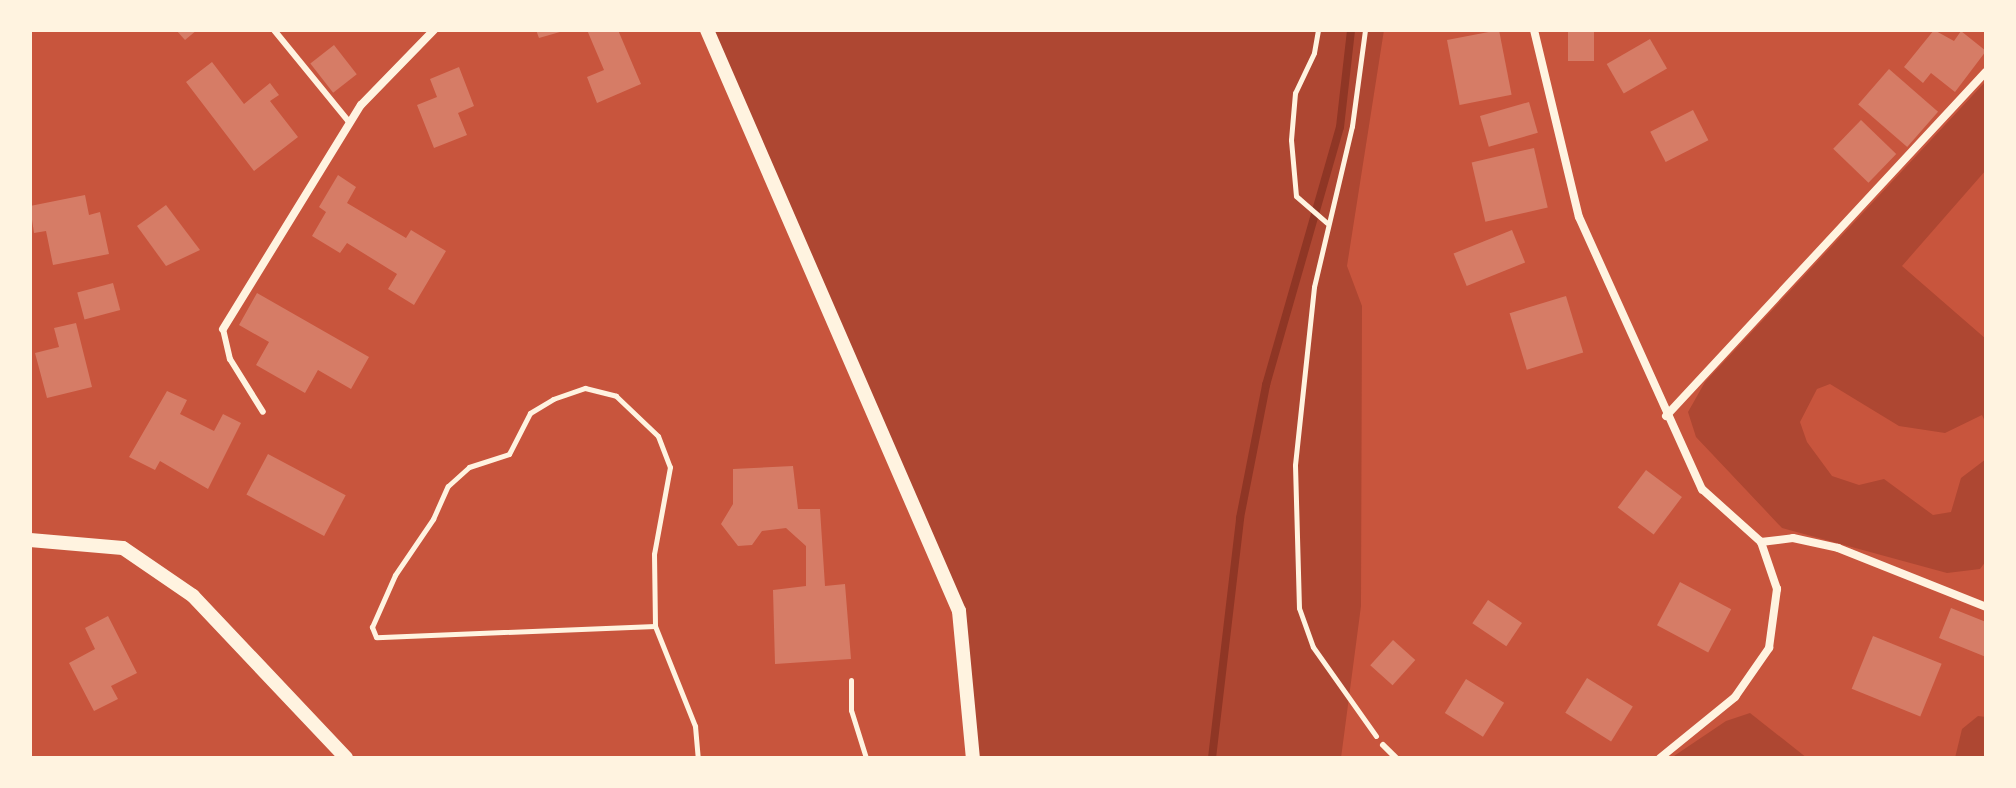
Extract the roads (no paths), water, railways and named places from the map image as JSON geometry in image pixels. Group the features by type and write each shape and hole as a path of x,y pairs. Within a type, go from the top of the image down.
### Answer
{"street":[{"path":"223,329 349,122 434,30"},
{"path":"707,30 959,611 973,758"},
{"path":"1534,30 1579,217 1666,416 1702,489 1761,542 1777,589 1769,648 1735,697 1660,758"},
{"path":"1666,416 1986,72"},
{"path":"1761,542 1793,538 1838,548 1986,607"},
{"path":"30,540 123,548 193,596 346,758"}],"lane":[{"path":"274,30 349,122"},
{"path":"223,329 230,359 263,412"},
{"path":"1383,745 1396,758"}],"waterway":[{"path":"1212,758 1240,518 1266,385 1340,127 1351,30"}]}
